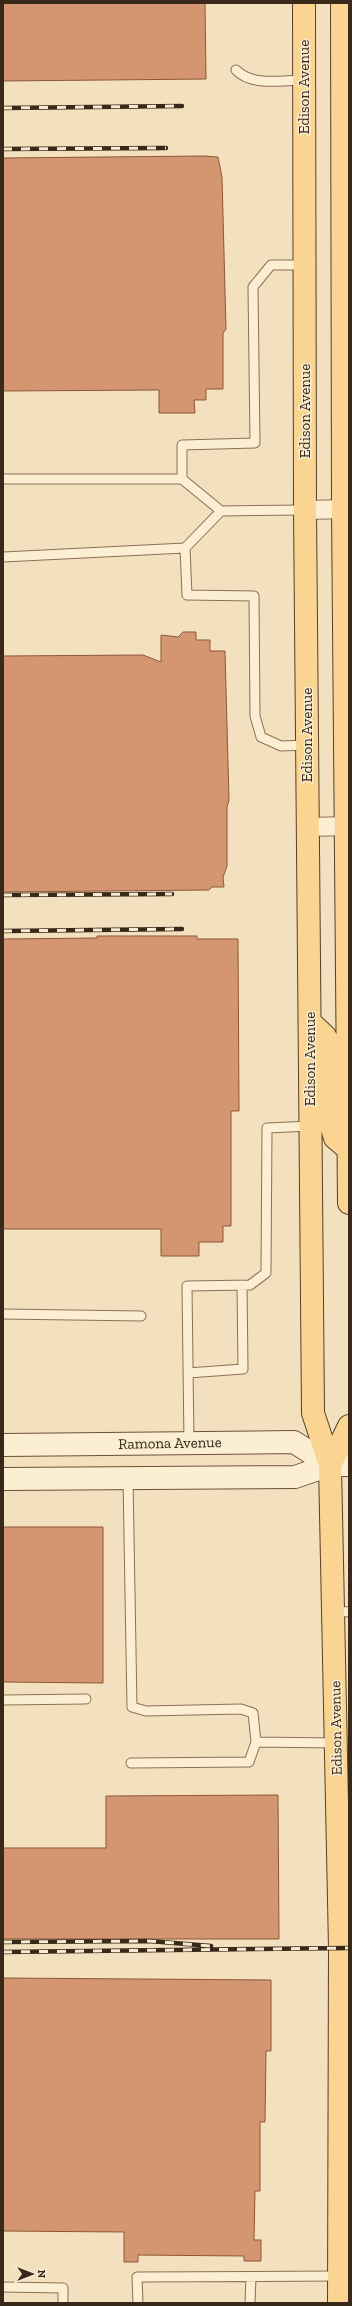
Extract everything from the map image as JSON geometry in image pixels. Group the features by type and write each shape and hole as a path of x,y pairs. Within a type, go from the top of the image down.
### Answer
{"main road":[{"name":"Edison Avenue","path":"304,3 305,510 313,1413 339,1465"},
{"path":"342,3 349,1203"},
{"path":"310,1022 324,1036 330,1045 332,1128 335,1138 349,1150"},
{"name":"Edison Avenue","path":"339,2303 344,2156 345,1973 336,1743 341,1611 339,1465 349,1426"},
{"name":"Ramona Avenue","path":"3,1445 294,1442 339,1465"},
{"path":"3,1479 295,1477 339,1465"}],"street":[{"path":"305,510 346,510"},
{"path":"308,827 347,826"}],"lane":[{"path":"236,70 244,78 255,80 304,80"},
{"path":"182,479 182,445 255,443 253,287 271,265 305,265"},
{"path":"3,479 182,479 220,511 305,510"},
{"path":"3,557 185,548 220,511"},
{"path":"185,548 187,595 254,596 255,716 261,737 281,746 307,745"},
{"path":"189,1443 187,1286 250,1284 266,1273 267,1128 310,1126"},
{"path":"188,1373 244,1369 242,1285"},
{"path":"3,1314 141,1316"},
{"path":"128,1478 132,1707 146,1711 241,1709 253,1713 256,1742 249,1762 131,1764"},
{"path":"3,1700 86,1699"},
{"path":"256,1742 336,1743"},
{"path":"138,2303 137,2277 339,2276"},
{"path":"250,2303 251,2277"},
{"path":"3,2287 63,2288 63,2303"}],"building":[{"path":"3,3 205,3 206,79 3,81"},
{"path":"218,157 222,177 226,329 223,333 223,389 206,389 206,400 194,400 195,413 159,413 159,390 3,391 3,158"},
{"path":"183,632 196,632 196,640 210,640 210,651 225,651 229,800 227,807 227,866 223,877 224,887 212,887 209,890 3,892 3,656 143,655 161,662 161,635 178,637"},
{"path":"97,936 197,936 197,939 238,939 239,1111 231,1111 231,1226 223,1226 223,1242 199,1242 199,1256 161,1256 161,1229 3,1229 3,939 97,938"},
{"path":"3,1527 103,1527 103,1683 3,1682"},
{"path":"278,1795 279,1939 3,1939 3,1848 106,1848 106,1796"},
{"path":"3,1978 271,1980 271,2051 266,2051 265,2122 260,2122 260,2191 255,2191 254,2240 261,2240 261,2261 244,2261 244,2256 138,2255 138,2262 124,2262 124,2232 3,2231"}],"railway":[{"path":"3,108 182,106"},
{"path":"3,149 166,148"},
{"path":"3,895 172,894"},
{"path":"3,931 182,929"},
{"path":"3,1942 149,1941 211,1946"},
{"path":"3,1952 349,1948"}]}
